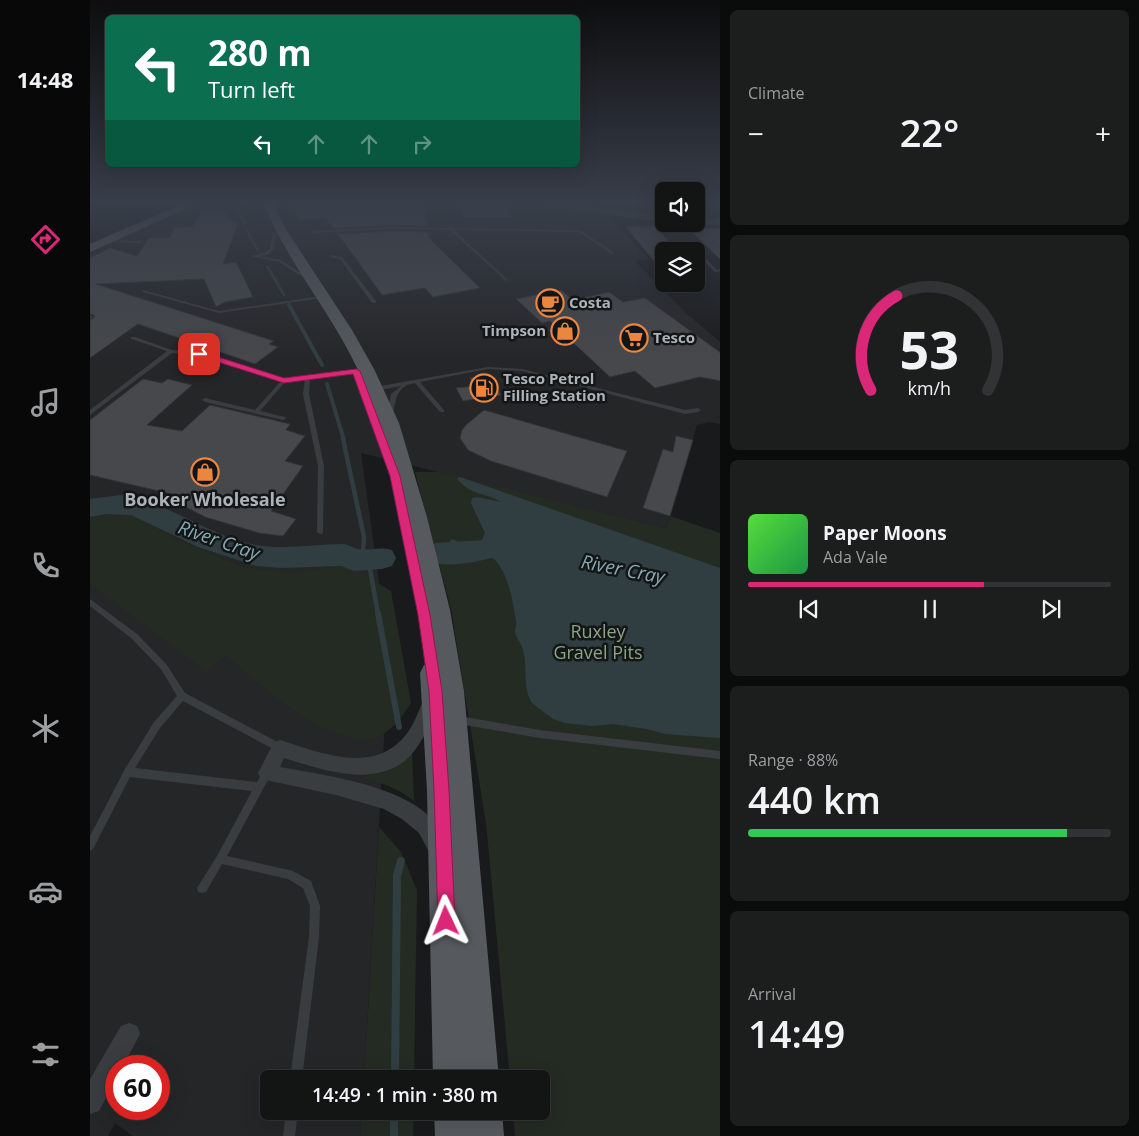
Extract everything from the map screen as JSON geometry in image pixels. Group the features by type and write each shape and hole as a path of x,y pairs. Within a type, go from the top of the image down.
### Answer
{"main road":[{"path":"289,256 300,274 318,293 339,336 369,377 390,423 418,517 438,610 454,719 479,1070"},
{"path":"292,256 356,352 354,357 369,377 395,476 422,605 435,691 442,790 452,1070"},
{"path":"369,377 371,390 398,473 395,476"},
{"path":"454,1120 455,1136"},
{"path":"483,1120 484,1136"}],"street":[{"path":"435,691 418,733 408,747 396,757 367,766 340,766 280,748 263,780 366,794 382,799 412,814 426,825 433,836 438,863 440,894 442,1070"},
{"path":"90,1102 129,1034"},
{"path":"442,1120 442,1136"}],"lane":[{"path":"253,256 280,261 300,274"},
{"path":"331,256 341,258 374,302"},
{"path":"480,256 506,280"},
{"path":"705,260 716,271 720,270"},
{"path":"144,291 219,312 318,293"},
{"path":"133,338 171,351 199,354 284,380 308,377 369,377 407,384 488,368 522,370 685,412 698,410"},
{"path":"90,413 171,351"},
{"path":"308,377 306,394 321,466 320,532"},
{"path":"256,412 284,380"},
{"path":"417,382 442,411"},
{"path":"390,423 390,407 394,394 407,384"},
{"path":"205,400 282,418"},
{"path":"90,602 134,636 164,667 182,696 280,748"},
{"path":"90,846 128,772 157,725 182,696"},
{"path":"454,719 540,734 720,756"},
{"path":"128,772 263,780 202,888"},
{"path":"220,859 290,874 307,885 315,906 314,937 297,1070"},
{"path":"289,1136 291,1120"}],"shaded area":[{"path":"90,256 646,256 649,259 636,262 655,281 655,292 665,292 685,312 720,342 720,424 709,422 697,425 666,528 361,453 389,654 365,1070 260,1070 260,1120 361,1120 360,1136 133,1136 115,1123 108,1136 90,1136"}],"green space":[{"path":"261,262 273,267 288,295 283,297"},
{"name":"Ruxley Gravel Pits","path":"415,472 441,472 666,528 670,516 720,533 720,1136 515,1136 514,1120 550,1120 550,1070 509,1070 486,823 451,609"},
{"path":"122,509 142,515 175,539 239,566 292,573 347,565 391,591 411,703 402,716 394,726 383,734 362,741 335,733 301,716 270,693 226,655 207,672 90,584 90,518 97,511"},
{"path":"412,752 414,801 390,786 362,778 386,770"},
{"path":"379,827 401,852 417,890 414,1070 365,1070"},
{"path":"361,1120 414,1120 413,1136 360,1136"}],"water":[{"path":"460,477 720,568 720,738 665,734 647,729 613,724 591,726 565,723 553,719 532,703 527,690 523,650 515,632 516,622 511,594 501,568 494,559 484,554 472,555 457,563 455,560 448,558 445,547 452,539 466,545 481,542 485,533 471,503 472,498 477,497 501,502 464,486 457,478"}],"building":[{"path":"94,256 226,256 223,264 236,262 253,297 225,302 216,307 204,279 96,284 274,341 269,344 278,347 255,364 138,324 90,358 90,320 95,317 90,314 90,258"},
{"path":"354,256 447,256 480,288 433,297 425,288 382,295"},
{"name":"Tesco","path":"561,290 573,300 609,292 623,302 645,298 720,352 720,381 700,377 655,388 635,371 610,377 550,321 542,323 516,299"},
{"path":"489,375 501,395 463,401 456,388 474,386 470,378"},
{"name":"Booker Wholesale","path":"143,379 162,383 168,379 192,385 147,425 182,431 210,405 290,424 286,430 305,436 285,461 303,466 271,511 296,519 283,536 259,533 205,517 173,500 176,495 90,475 90,420"},
{"path":"484,410 627,451 607,497 491,461 468,450 460,438 462,430"},
{"path":"676,436 693,440 670,516 643,508 663,449 673,452"}],"waterway":[{"path":"267,266 284,295"},
{"path":"289,305 322,365"},
{"path":"327,384 344,440"},
{"path":"343,439 364,537 363,551 354,560 370,569 378,614"},
{"name":"River Cray","path":"90,508 121,504 133,506 208,540 256,555 272,557 346,555 354,560 382,558"},
{"name":"River Cray","path":"436,554 484,550"},
{"path":"378,613 399,727"},
{"path":"395,1070 397,876 401,861"},
{"path":"394,1120 394,1136"}],"place":[{"name":"Costa","path":"550,303"},
{"name":"Timpson","path":"565,331"},
{"name":"Tesco","path":"634,338"},
{"name":"Tesco Petrol Filling Station","path":"484,388"},
{"name":"Booker Wholesale","path":"205,472"}],"route":[{"path":"199,354 274,379 284,380 356,371 395,476 424,615 435,691 442,790 446,921"}]}
